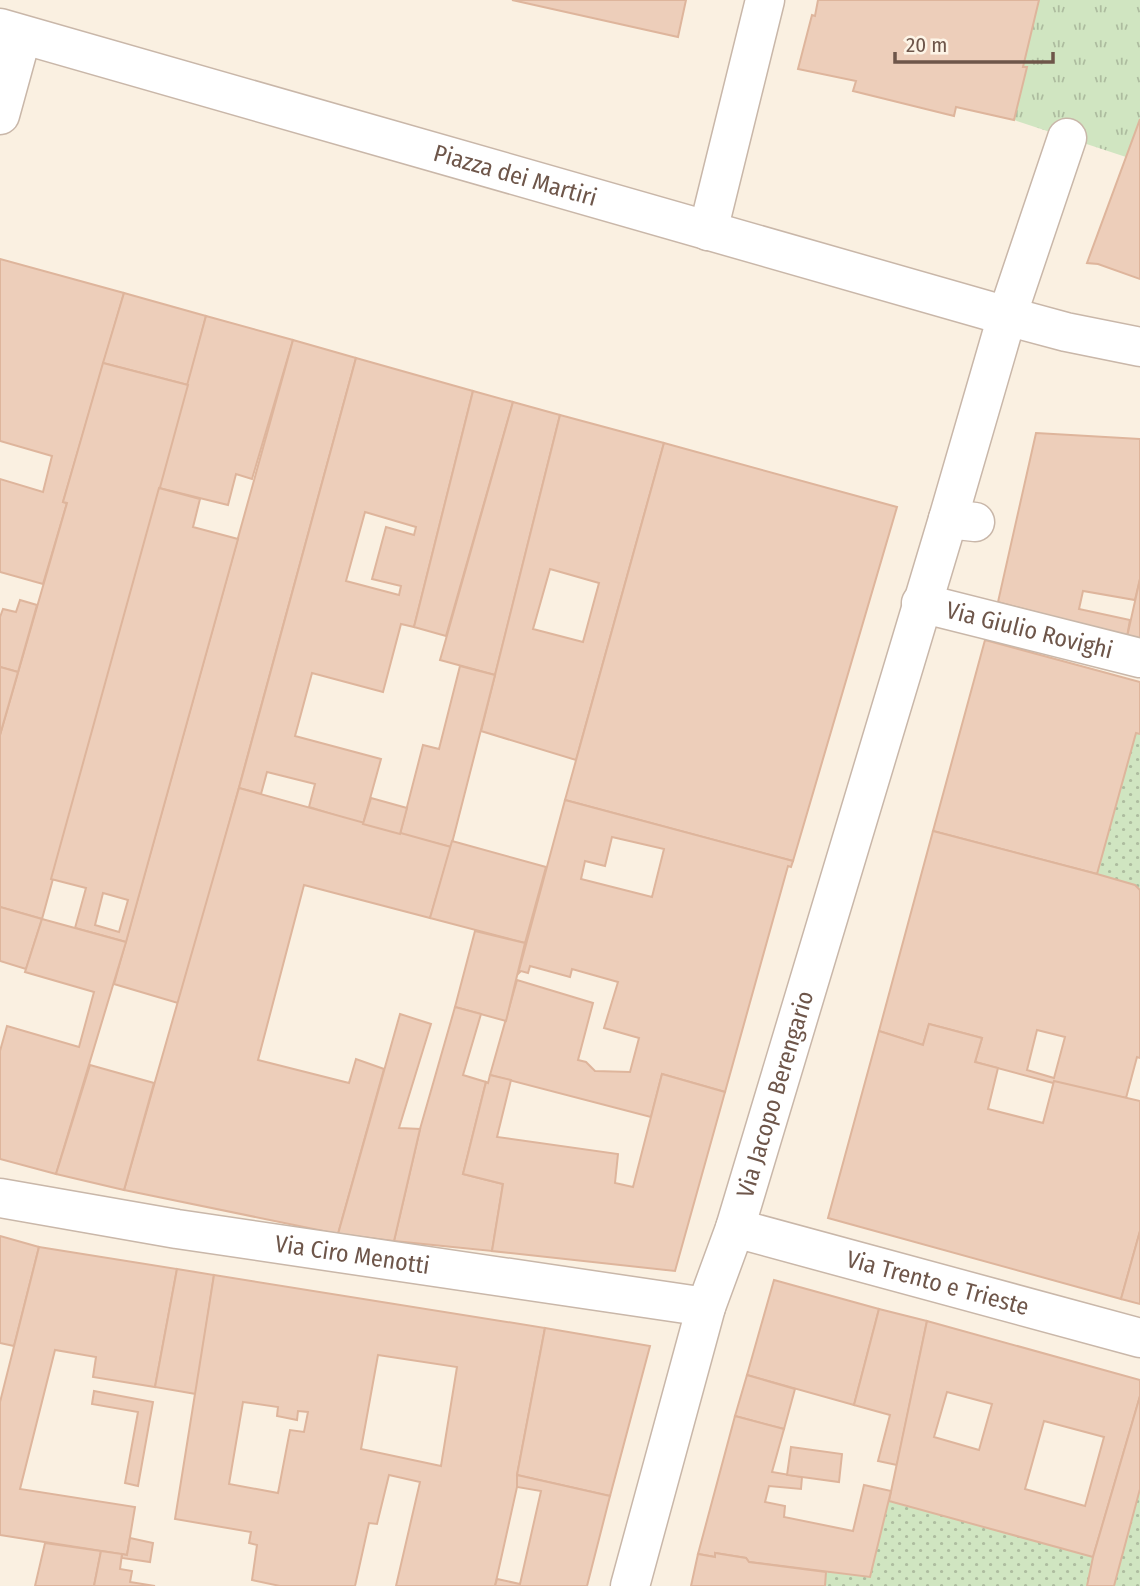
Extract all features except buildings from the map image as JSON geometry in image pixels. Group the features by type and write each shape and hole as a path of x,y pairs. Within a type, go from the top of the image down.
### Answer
{"street":[{"path":"708,231 765,0"},
{"name":"Piazza dei Martiri","path":"0,115 11,32 1007,316 1066,332 1140,347"},
{"path":"921,603 961,520 1007,316 1067,138"},
{"name":"Via Giulio Rovighi","path":"921,603 1140,658"},
{"name":"Via Jacopo Berengario","path":"630,1586 705,1307 735,1228 921,603"},
{"name":"Via Ciro Menotti","path":"0,1198 177,1229 705,1307"},
{"name":"Via Trento e Trieste","path":"735,1228 1140,1338"}],"green space":[{"path":"1039,0 1140,0 1140,118 1126,157 1014,120 1027,68 1023,67"},
{"path":"1136,733 1140,734 1140,888 1097,874"},
{"path":"1140,1489 1140,1586 825,1586 826,1572 870,1577 891,1491 1093,1557"}]}
